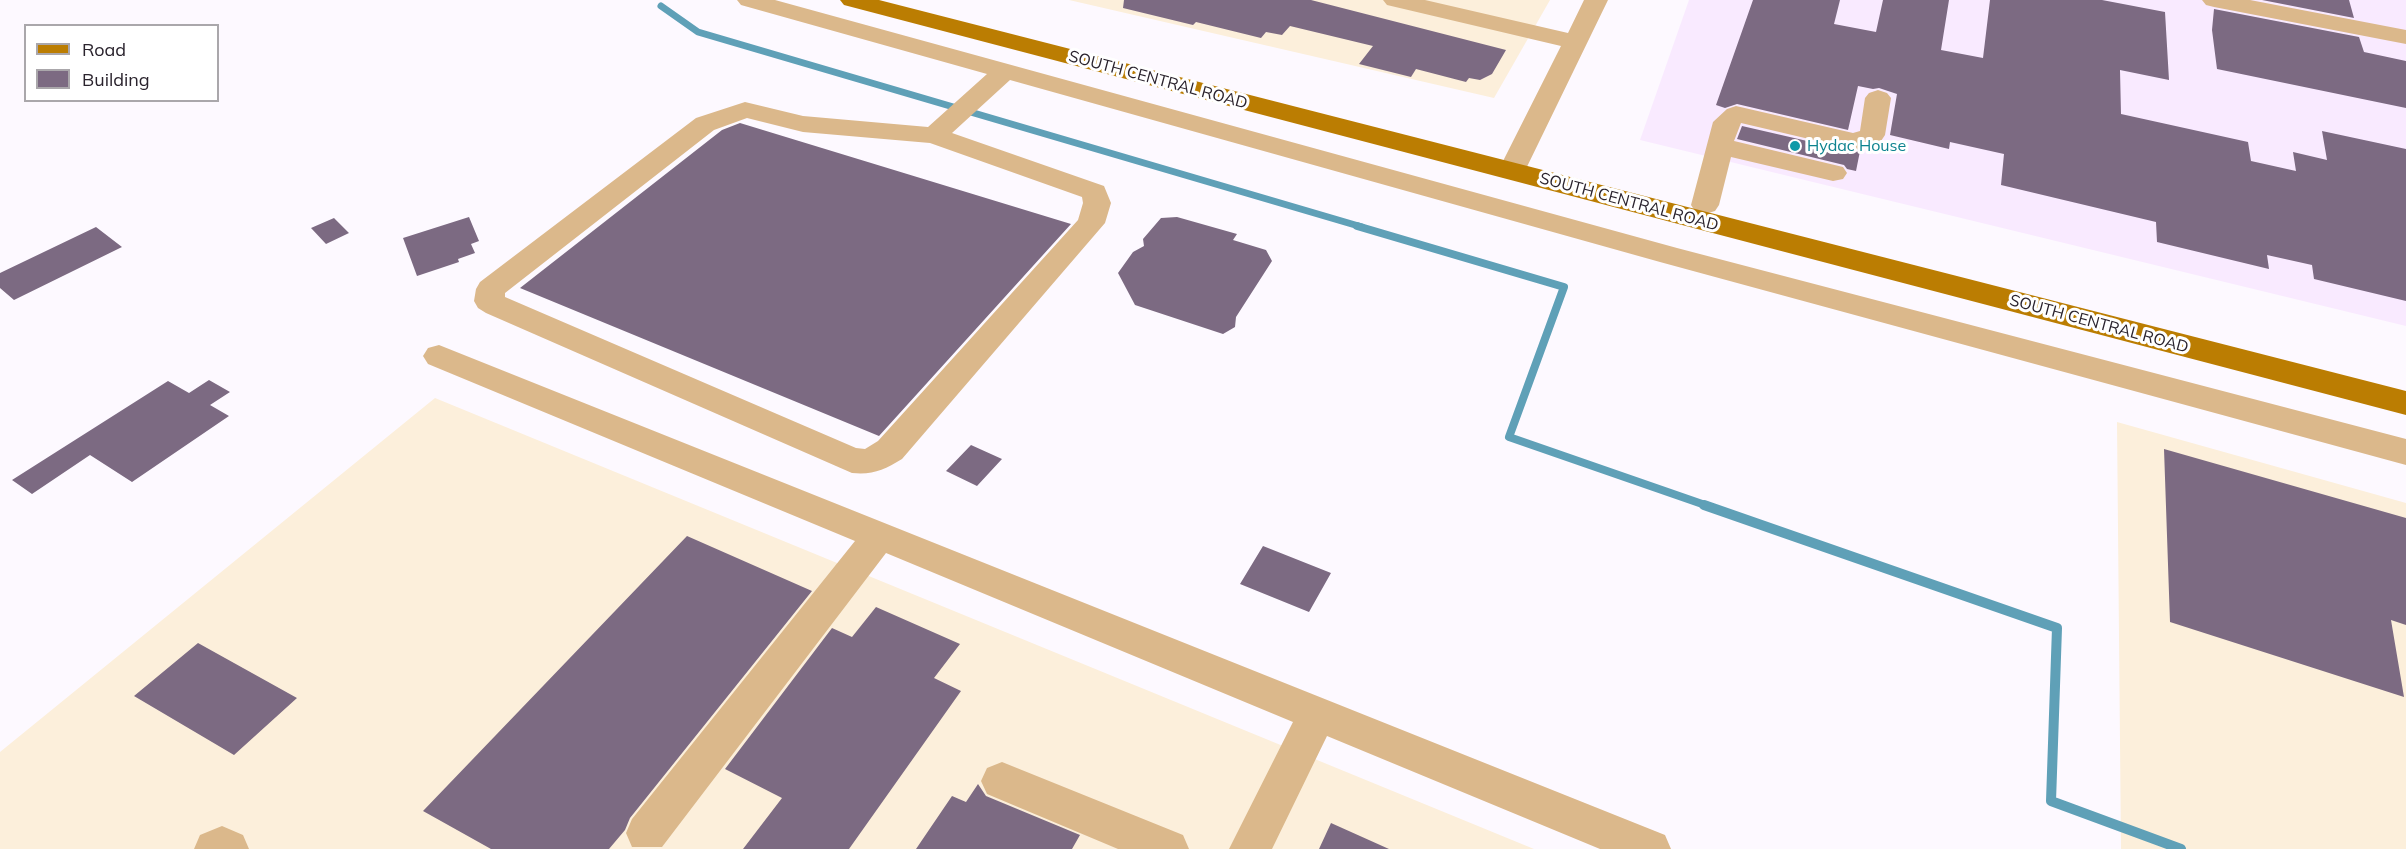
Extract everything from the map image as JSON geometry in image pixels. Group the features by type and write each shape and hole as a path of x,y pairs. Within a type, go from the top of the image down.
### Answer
{"main road":[{"name":"SOUTH CENTRAL ROAD","path":"852,0 1516,164 1705,205 2406,386"},
{"name":"SOUTH CENTRAL ROAD","path":"907,0 2406,403"}],"street":[{"path":"749,0 1682,258 2406,452"},
{"path":"1395,0 1574,42"},
{"path":"1516,164 1596,0"},
{"path":"2214,0 2406,37"},
{"path":"934,135 1094,192 1097,203 1091,223 890,450 870,462 852,460 489,301 491,289 705,124 746,110 803,124 934,135 1005,71"},
{"path":"1705,205 1726,122 1736,114 1856,142 1872,135 1878,98"},
{"path":"1720,146 1833,173"},
{"path":"440,356 1650,849"},
{"path":"647,834 879,536"},
{"path":"1250,849 1317,714"},
{"path":"1002,781 1168,849"},
{"path":"215,849 222,846 228,849"}],"shaded area":[{"path":"1069,0 1550,0 1494,98"},
{"path":"1689,0 2406,0 2406,326 1640,140"},
{"path":"435,398 1534,849 0,849 0,752"},
{"path":"2117,422 2406,503 2406,849 2121,849"}],"building":[{"path":"1124,0 1311,0 1506,50 1492,74 1480,80 1469,78 1466,82 1416,69 1411,77 1359,64 1373,46 1290,26 1282,35 1266,32 1261,38 1196,22 1193,25 1123,8"},
{"path":"1753,0 1840,0 1834,24 1876,32 1883,0 1949,0 1941,50 1983,58 1990,0 2102,0 2165,12 2169,80 2120,70 2121,114 2248,142 2251,161 2296,171 2293,152 2327,160 2322,131 2406,149 2406,301 2314,279 2312,265 2267,255 2269,269 2157,242 2156,222 2001,185 2004,154 1950,142 1949,149 1890,135 1897,94 1879,88 1858,86 1848,130 1737,104 1725,108 1716,105"},
{"path":"2262,0 2349,0 2354,18"},
{"path":"2214,9 2359,37 2364,52 2406,61 2406,108 2217,69 2212,30"},
{"path":"740,123 1071,224 879,436 520,288 722,130"},
{"name":"Hydac House","path":"1742,126 1855,152 1860,151 1856,171 1847,169 1844,165 1737,139"},
{"path":"469,217 479,241 471,244 475,253 458,259 459,262 417,276 403,238"},
{"path":"1177,217 1237,234 1233,240 1266,250 1272,261 1236,317 1235,327 1223,334 1135,305 1118,273 1133,252 1144,246 1143,239 1161,218"},
{"path":"334,218 349,233 326,244 311,228"},
{"path":"96,227 122,247 14,300 0,288 0,273"},
{"path":"209,380 230,392 210,405 229,416 132,482 90,455 32,494 12,480 168,381 189,393"},
{"path":"971,445 1002,459 977,486 946,471"},
{"path":"2164,449 2406,518 2406,625 2391,620 2404,697 2170,622"},
{"path":"687,536 812,591 630,818 625,830 609,849 491,849 423,811"},
{"path":"1263,546 1331,573 1309,612 1240,584"},
{"path":"876,607 960,644 934,678 961,691 849,849 743,849 782,798 725,769 832,628 852,637"},
{"path":"198,643 297,698 234,755 134,696"},
{"path":"978,784 986,796 1080,835 1072,849 916,849 952,796 966,802"},
{"path":"1331,823 1389,849 1319,849"}],"waterway":[{"path":"661,6 698,32 1362,227"},
{"path":"1357,226 1564,287 1509,437 1708,506"},
{"path":"1704,505 2057,628 2051,801 2181,849"}],"place":[{"name":"Hydac House","path":"1795,146"}]}
